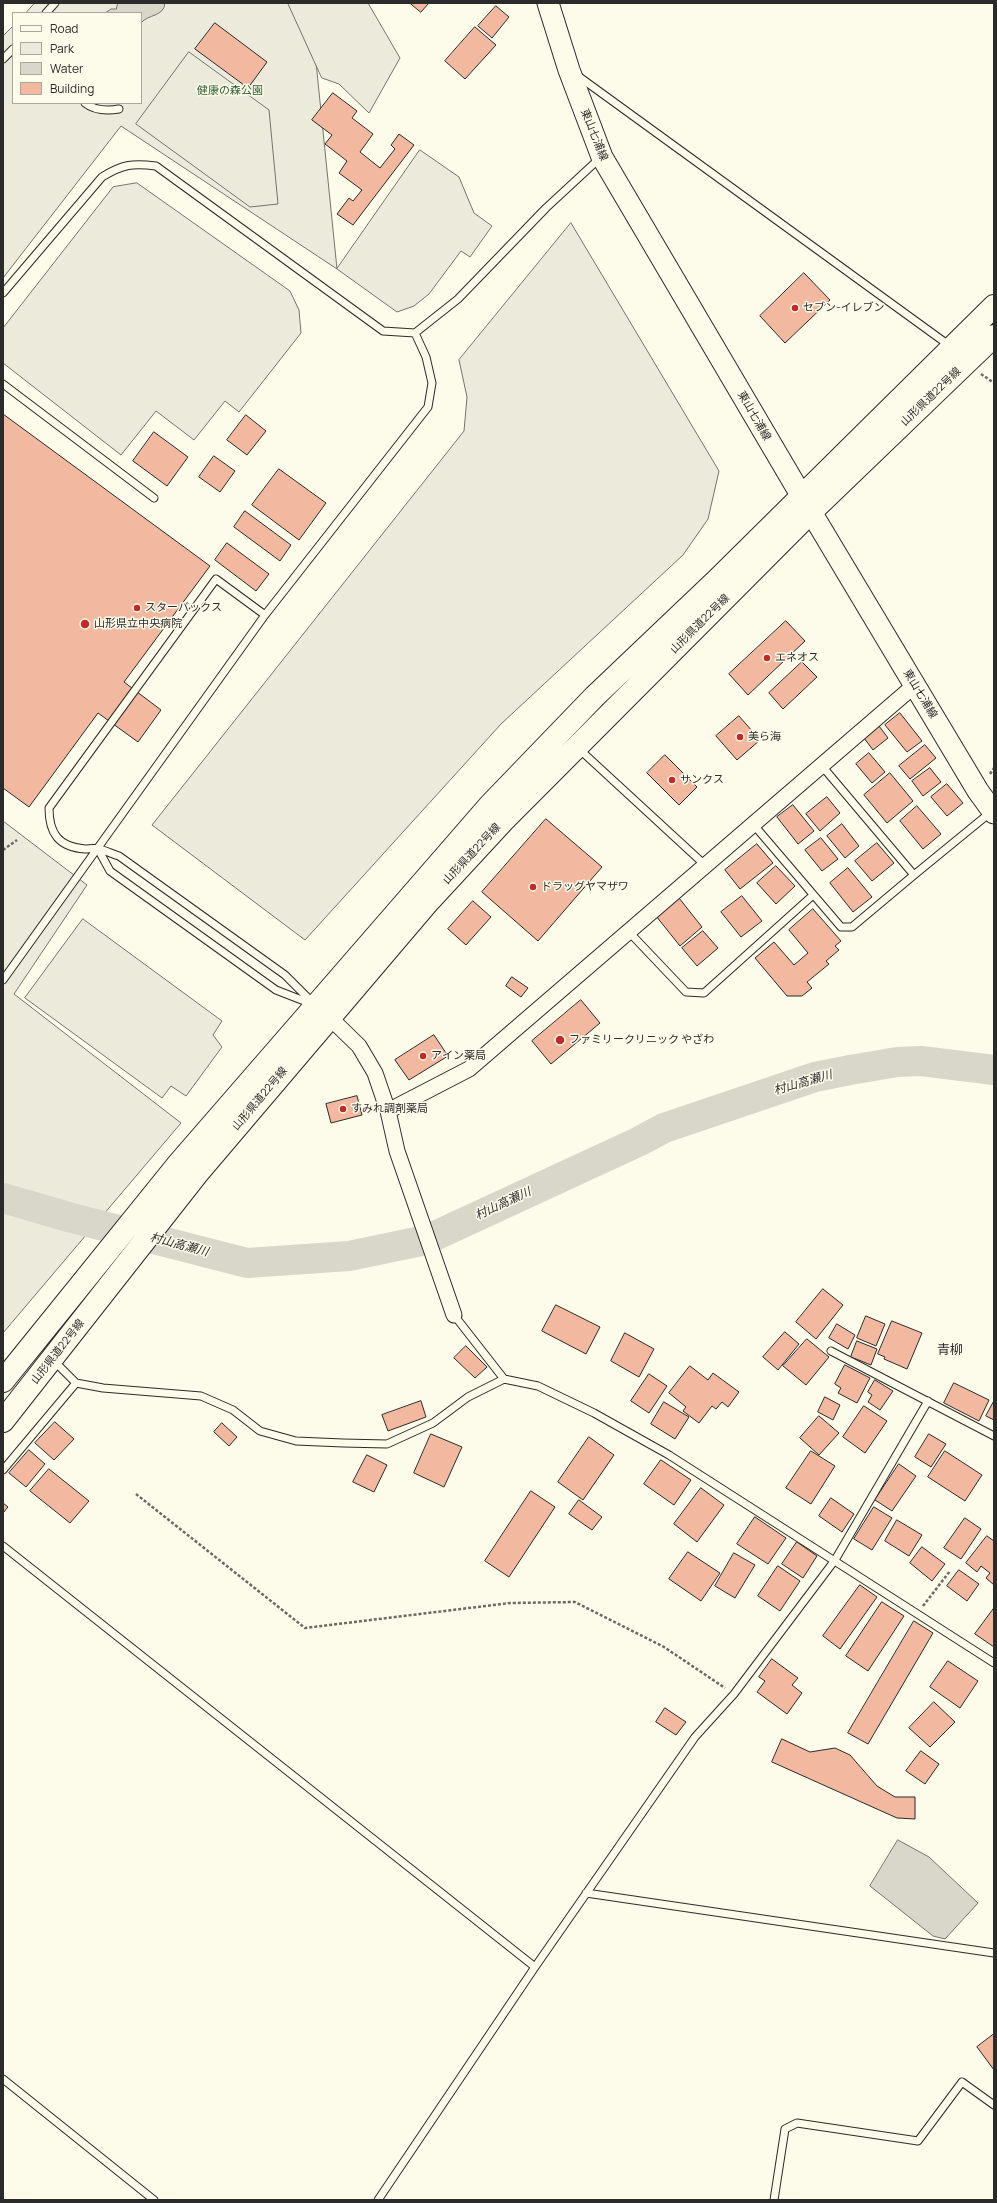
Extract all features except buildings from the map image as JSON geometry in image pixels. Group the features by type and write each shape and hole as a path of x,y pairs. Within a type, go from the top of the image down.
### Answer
{"main road":[{"name":"東山七浦線","path":"548,3 569,70 602,156 806,504 978,790 993,812"},
{"name":"山形県道22号線","path":"322,1011 429,901 503,821 577,747 952,347 994,306"},
{"name":"山形県道22号線","path":"3,1381 73,1294 188,1168 322,1011 489,806 594,697 806,504 994,336"},
{"name":"山形県道22号線","path":"3,1420 75,1330 188,1168"}],"street":[{"path":"388,1111 469,1069 915,685"},
{"path":"322,1011 359,1046 375,1073 388,1111 397,1151 454,1315"}],"lane":[{"path":"47,12 55,3"},
{"path":"3,59 12,50"},
{"path":"569,70 952,347"},
{"path":"86,104 91,108 108,111 119,109"},
{"path":"3,292 102,177 119,167 136,163 156,166 383,331 415,333 458,298 546,208 602,156"},
{"path":"3,980 266,615 428,407 432,383 426,357 415,333"},
{"path":"3,384 154,498"},
{"path":"266,615 216,579 49,808 49,824 52,832 61,841 70,846 98,849 119,856 285,975 322,1011"},
{"path":"577,747 705,865"},
{"path":"822,766 914,875"},
{"path":"753,824 812,896 841,927 852,927 993,812"},
{"path":"98,849 110,871 276,990 322,1011"},
{"path":"629,932 686,992 704,993 812,896"},
{"path":"454,1315 504,1379"},
{"path":"831,1351 994,1436"},
{"path":"52,1359 76,1383 110,1389 201,1396 234,1410 260,1431 296,1441 387,1444 433,1423 468,1397 504,1379 538,1386 594,1413 669,1455 918,1613 994,1664"},
{"path":"3,1470 76,1383"},
{"path":"378,2200 535,1967 695,1737 734,1694 835,1560 928,1401"},
{"path":"3,1546 535,1967"},
{"path":"586,1893 994,1953"},
{"path":"3,2079 154,2200"},
{"path":"774,2200 785,2129 797,2123 918,2141 962,2082 994,2105"}],"path":[{"path":"3,850 17,840"},
{"path":"136,1494 305,1628 510,1603 575,1602 664,1647 734,1694"},
{"path":"918,1613 950,1571"}],"green space":[{"name":"健康の森公園","path":"35,3 310,3 337,269 121,126 3,278 3,36 12,27 12,104 142,104 142,12 27,12"},
{"path":"3,821 87,885 14,994 181,1123 3,1333"}],"shaded area":[{"path":"288,3 368,3 400,58 369,113 339,84 322,78"},
{"path":"189,52 269,110 278,204 250,207 136,124"},
{"path":"420,150 459,177 474,213 492,226 470,257 461,251 429,294 414,306 397,312 337,269"},
{"path":"137,183 290,291 299,310 301,333 239,412 225,401 194,440 156,411 121,455 3,363 3,328 113,187"},
{"path":"571,223 719,471 708,519 683,555 501,724 305,940 152,825 464,431 467,397 459,360"},
{"path":"83,919 222,1021 213,1035 222,1047 186,1096 171,1086 162,1098 25,998"}],"water":[{"path":"118,3 165,3 162,11 142,22 142,12 106,12 111,9 116,9"},
{"path":"898,1840 929,1857 978,1903 945,1939 933,1936 870,1886"}],"waterway":[{"name":"村山高瀬川","path":"3,1198 72,1218 247,1263 349,1256 426,1240 640,1141 664,1128 815,1077 897,1062 921,1061 994,1070"}],"place":[{"name":"セブン-イレブン","path":"795,308"},
{"name":"スターバックス","path":"137,608"},
{"name":"山形県立中央病院","path":"85,624"},
{"name":"エネオス","path":"767,658"},
{"name":"美ら海","path":"740,737"},
{"name":"サンクス","path":"672,780"},
{"name":"ドラッグヤマザワ","path":"533,887"},
{"name":"ファミリークリニック やざわ","path":"560,1040"},
{"name":"アイン薬局","path":"423,1056"},
{"name":"すみれ調剤薬局","path":"343,1109"}],"district":[{"name":"青柳","path":"950,1350"}]}
